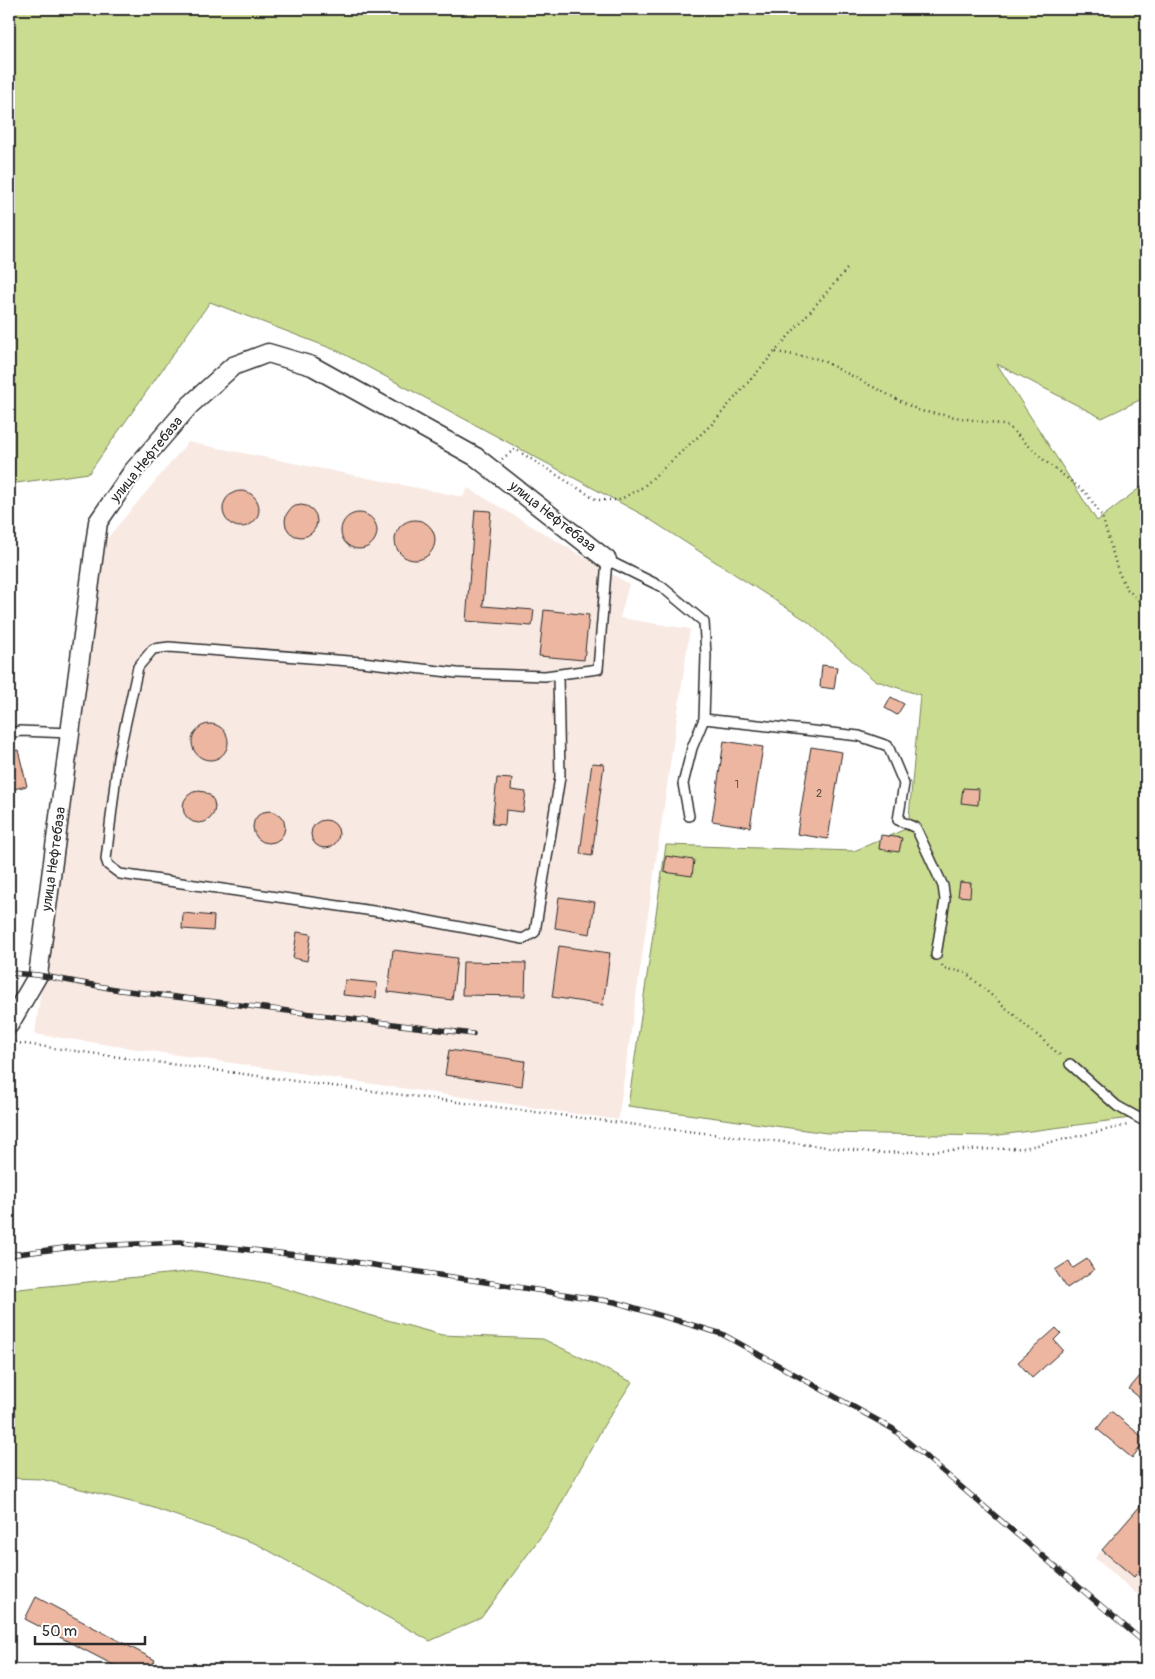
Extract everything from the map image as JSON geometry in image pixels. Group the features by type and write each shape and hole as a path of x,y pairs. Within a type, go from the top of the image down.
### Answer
{"street":[{"name":"улица Нефтебаза","path":"9,1025 38,975 98,522 133,471 164,434 190,405 233,366 268,353 312,366 476,457 607,560"}],"lane":[{"path":"558,675 560,777 535,932 523,939 387,913 120,874 108,866 106,859 118,758 138,667 153,649 169,647 362,662 457,673 545,676 598,669 607,560 662,586 704,622 706,655 704,719 692,748 683,784 689,816"},
{"path":"704,719 859,736 888,746 904,784 898,820 916,828 943,886 945,900 936,955"},
{"path":"9,733 20,731 70,733"},
{"path":"1070,1064 1117,1106 1145,1122"}],"path":[{"path":"491,468 515,449 597,500 619,500 643,487 712,424 847,269"},
{"path":"776,352 819,359 920,411 1008,426 1045,461 1086,493 1102,516 1118,571 1126,588 1146,605"},
{"path":"936,955 943,968 966,973 1070,1064"},
{"path":"9,1042 319,1084 880,1153 1024,1148 1145,1122"}],"shaded area":[{"path":"188,442 463,497 468,488 629,584 620,618 690,629 618,1120 35,1034 99,548"},
{"path":"1146,1498 1146,1602 1095,1558"}],"green space":[{"path":"9,9 1146,9 1146,397 1102,418 997,364 1097,521 1146,483 1146,1116 992,1136 827,1133 628,1106 666,845 854,851 908,828 920,695 874,680 807,621 643,515 338,351 210,302 89,473 9,484"},
{"path":"196,1271 267,1283 362,1313 442,1335 543,1339 632,1382 604,1425 550,1524 481,1618 430,1641 257,1544 151,1507 41,1479 9,1478 9,1290"}],"building":[{"path":"241,491 253,497 259,509 253,521 241,527 229,521 223,509 229,497"},
{"path":"301,505 307,506 312,510 316,515 316,527 312,532 307,536 301,537 295,536 290,532 286,527 285,521 286,515 290,510 295,506"},
{"path":"475,510 491,511 483,606 534,610 532,626 466,621"},
{"path":"359,513 372,518 377,531 372,544 359,549 346,544 341,531 346,518"},
{"path":"419,520 426,523 432,529 435,540 434,548 426,557 419,560 411,560 404,557 396,548 395,536 398,529 407,521"},
{"path":"544,610 589,615 584,660 539,656"},
{"path":"822,665 837,667 834,689 820,687"},
{"path":"891,697 904,704 897,715 885,708"},
{"path":"210,724 222,730 228,742 222,754 210,760 198,754 192,742 198,730"},
{"path":"724,741 763,747 750,827 712,821"},
{"path":"811,747 842,752 828,839 797,834"},
{"path":"18,750 27,786 9,790 9,752"},
{"path":"592,763 604,764 592,856 580,854"},
{"path":"497,778 512,779 511,790 526,792 523,812 506,810 505,825 492,824"},
{"path":"963,788 979,789 978,805 961,803"},
{"path":"199,791 211,795 215,807 211,819 199,823 187,819 183,807 187,795"},
{"path":"269,811 280,816 285,827 280,838 269,843 258,838 253,827 258,816"},
{"path":"325,820 335,824 339,834 335,844 325,848 315,844 311,834 315,824"},
{"path":"881,835 902,838 899,852 879,849"},
{"path":"666,856 694,860 692,876 664,872"},
{"path":"960,882 971,883 970,897 958,896"},
{"path":"559,897 595,902 590,934 555,928"},
{"path":"183,913 214,916 213,931 182,929"},
{"path":"297,932 311,934 307,961 293,958"},
{"path":"559,946 610,953 603,1005 552,997"},
{"path":"393,950 457,958 452,1000 388,992"},
{"path":"463,962 526,963 525,996 462,995"},
{"path":"345,980 377,983 376,998 343,995"},
{"path":"449,1050 525,1061 522,1086 445,1075"},
{"path":"1142,1082 1146,1082 1146,1101 1141,1100"},
{"path":"1087,1259 1094,1270 1067,1288 1055,1270 1069,1261 1073,1268"},
{"path":"1056,1328 1061,1333 1054,1340 1063,1350 1032,1378 1018,1362"},
{"path":"1146,1369 1146,1403 1129,1389"},
{"path":"1111,1411 1146,1440 1132,1458 1097,1429"},
{"path":"1142,1504 1146,1508 1146,1562 1134,1577 1102,1550"},
{"path":"36,1597 155,1660 150,1670 123,1670 25,1619"}],"railway":[{"path":"9,973 38,975 120,990 473,1034"},
{"path":"9,1255 72,1247 180,1242 341,1260 615,1302 722,1334 893,1429 1146,1644"}]}
